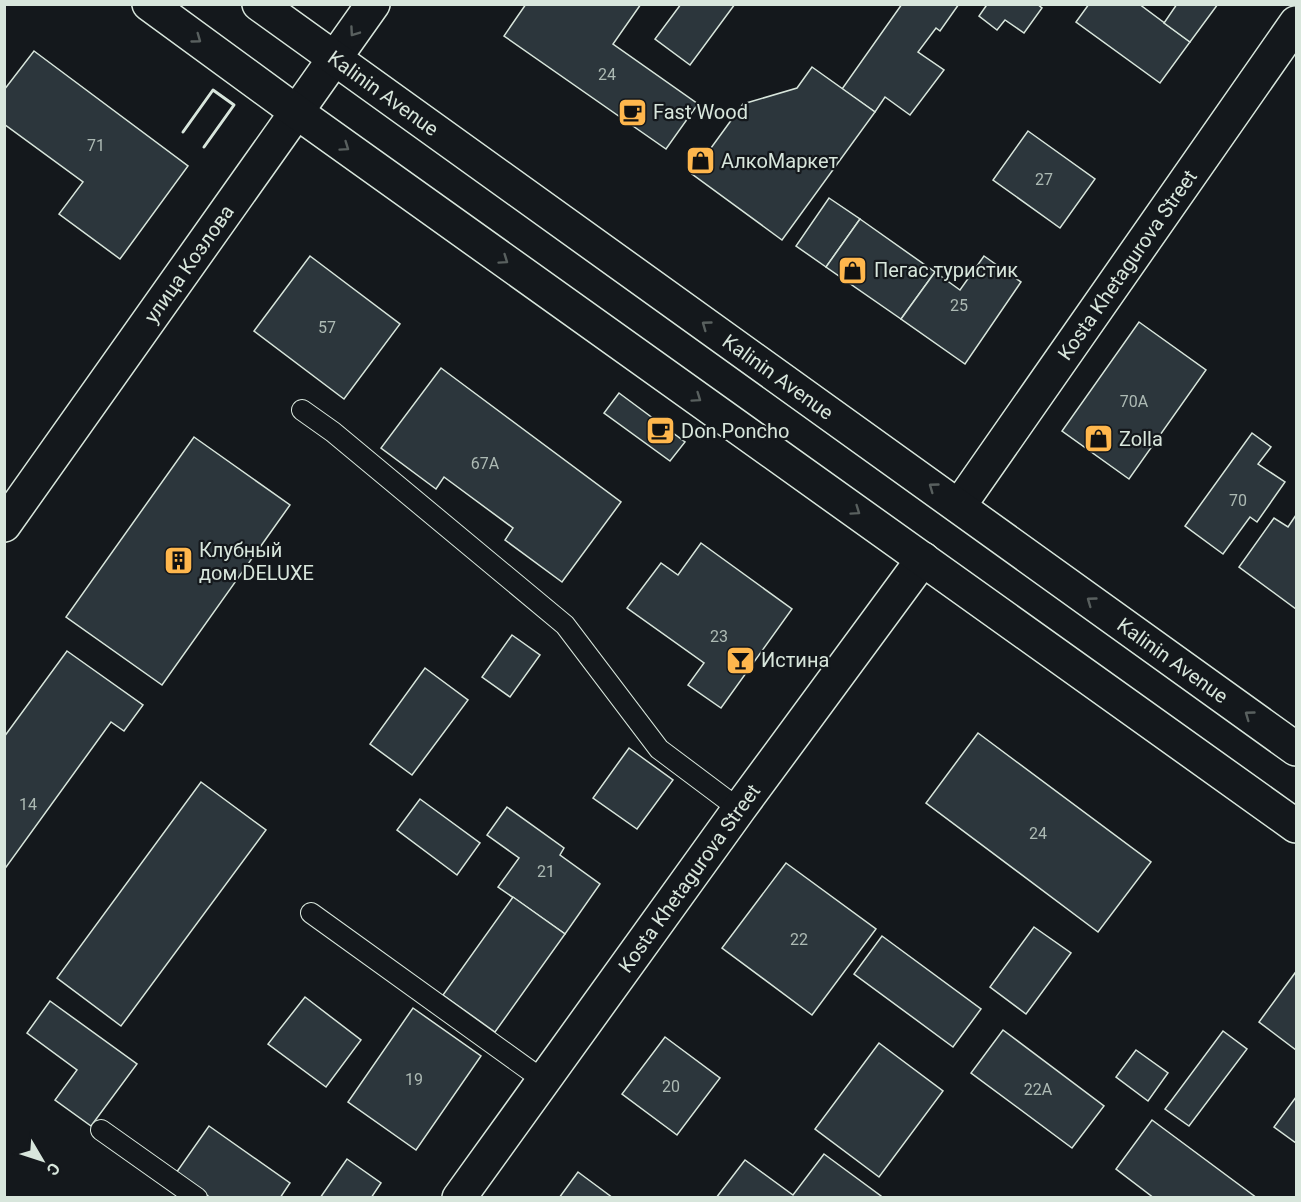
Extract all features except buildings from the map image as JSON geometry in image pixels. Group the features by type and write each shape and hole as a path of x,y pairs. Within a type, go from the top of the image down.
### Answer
{"main road":[{"path":"149,4 298,113 1296,826"},
{"name":"Kalinin Avenue","path":"259,4 1296,749"},
{"name":"улица Козлова","path":"4,525 373,4"},
{"name":"Kosta Khetagurova Street","path":"959,506 1296,23"},
{"name":"Kosta Khetagurova Street","path":"459,1197 923,559"}],"lane":[{"path":"302,410 333,432 565,625 659,749 739,809"},
{"path":"311,914 543,1080"},
{"path":"101,1130 196,1197"}],"wall":[{"path":"183,132 213,90 234,105 204,147"}],"place":[{"name":"Fast Wood","path":"632,112"},
{"name":"АлкоМаркет","path":"700,161"},
{"name":"Пегас туристик","path":"853,270"},
{"name":"Don Poncho","path":"660,431"},
{"name":"Zolla","path":"1098,439"},
{"name":"Клубный дом DELUXE","path":"178,561"},
{"name":"Истина","path":"740,660"}]}
